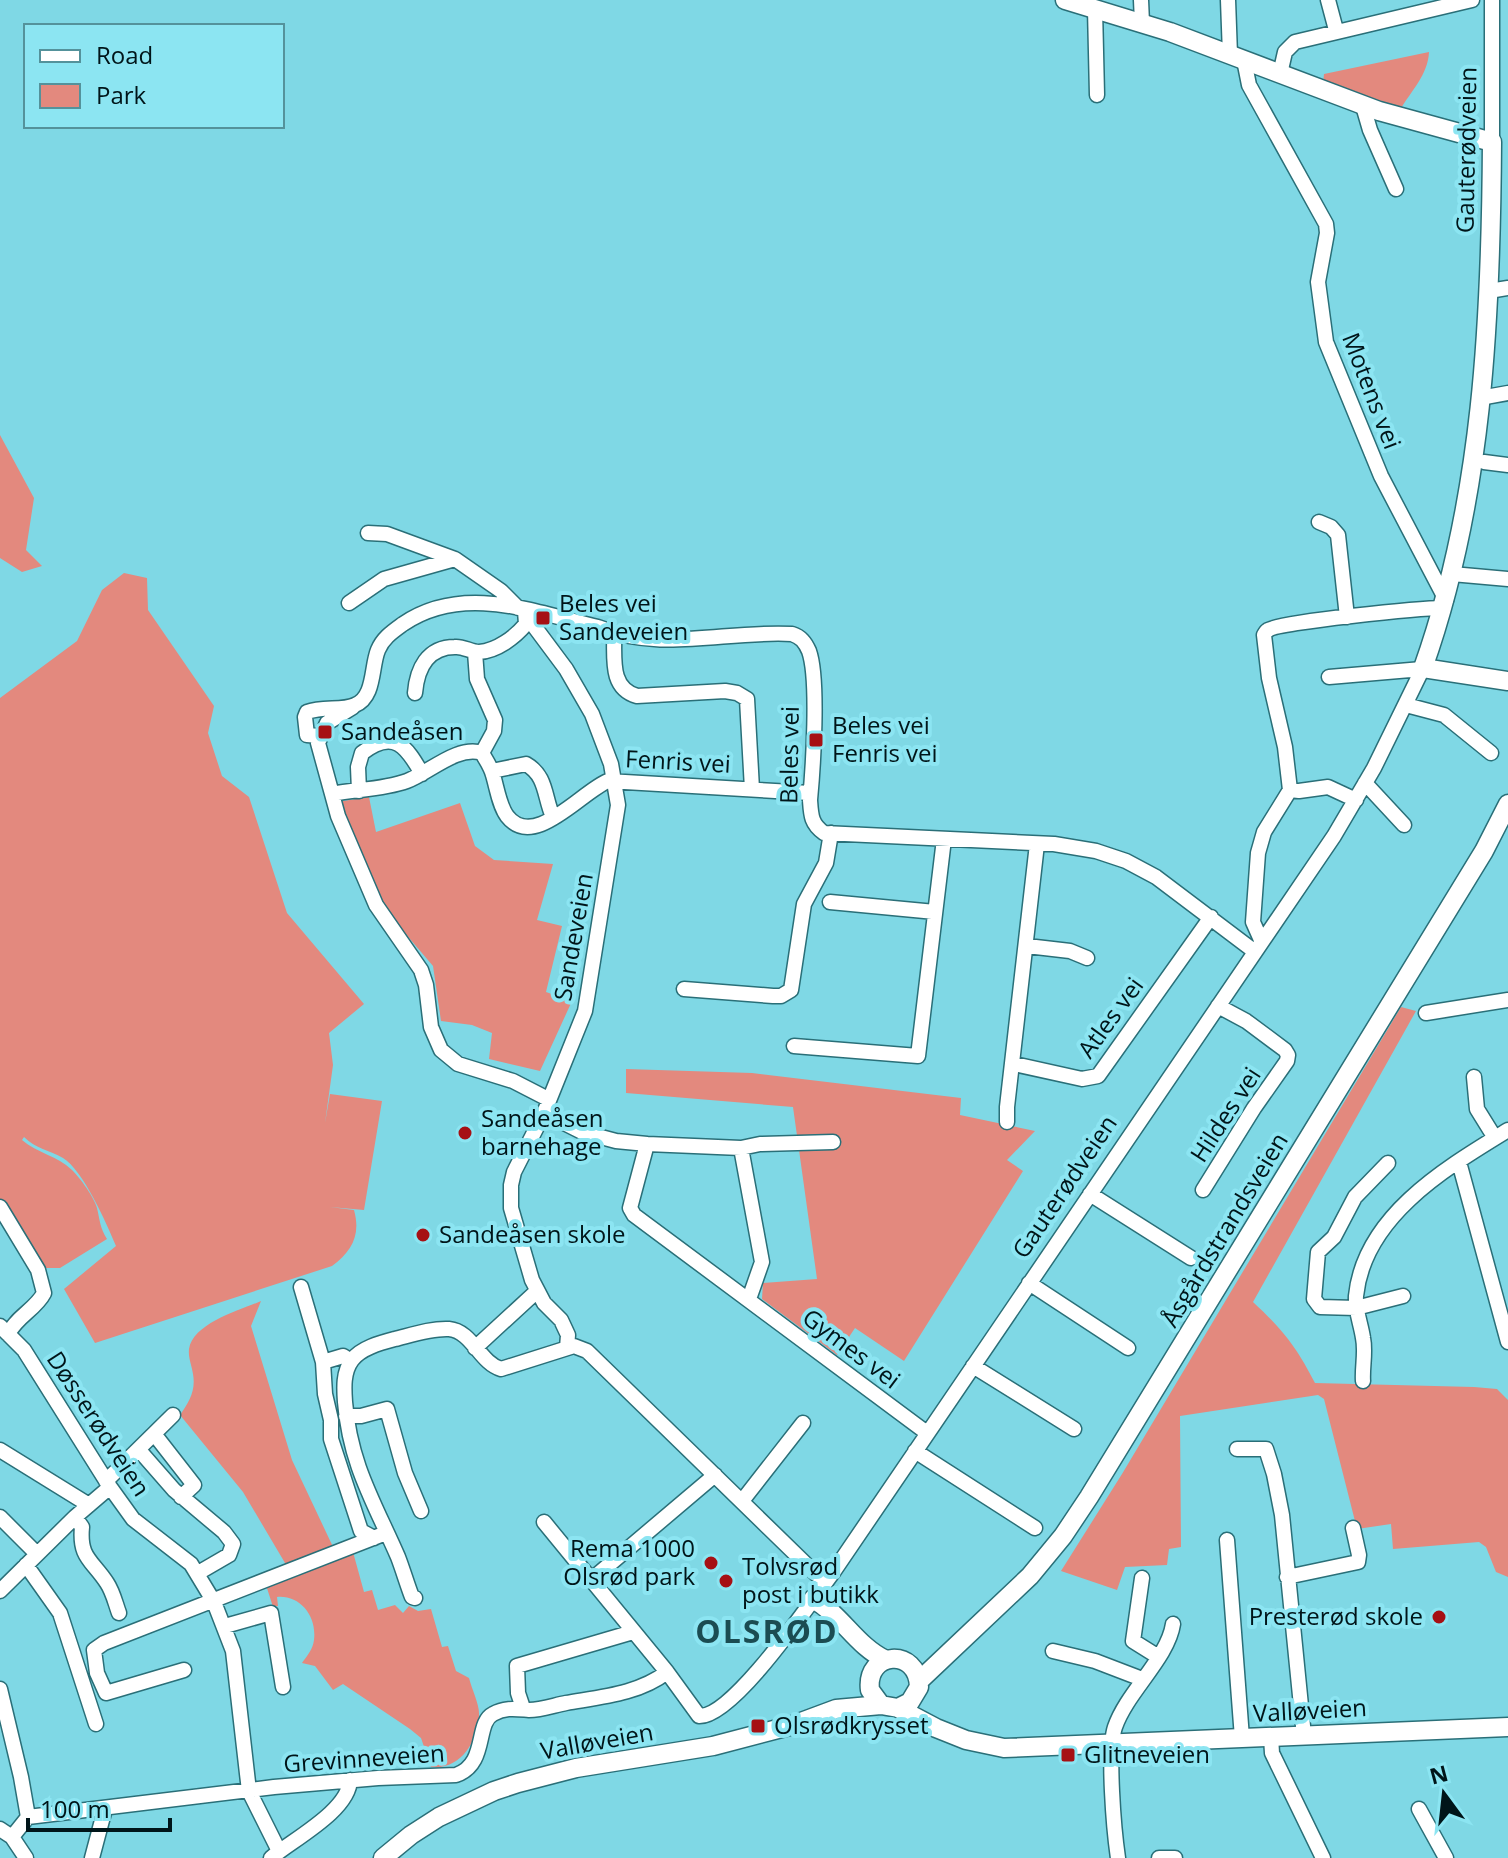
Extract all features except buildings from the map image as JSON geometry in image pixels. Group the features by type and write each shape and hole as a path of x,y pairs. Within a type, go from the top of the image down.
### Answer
{"main road":[{"path":"1065,0 1142,23 1363,106 1492,142"},
{"name":"Gauterødveien","path":"1423,668 1452,574 1469,493 1489,291 1492,142"},
{"path":"1423,668 1508,684"},
{"name":"Åsgårdstrandsveien","path":"918,1686 1030,1576 1063,1536 1503,819 1508,804"},
{"path":"813,1599 825,1607 863,1647 886,1660 907,1662 915,1670 929,1713 960,1737"},
{"path":"813,1599 819,1610 858,1651 870,1677 872,1695 890,1707 910,1702 918,1686"},
{"name":"Åsgårdstrandsveien","path":"907,1662 942,1651 964,1638"},
{"path":"870,1677 886,1660"},
{"name":"Valløveien","path":"836,1709 870,1677"},
{"name":"Valløveien","path":"383,1858 439,1817 518,1783 576,1768 713,1746 836,1709 890,1707 960,1737 1004,1748 1508,1727"},
{"path":"815,1717 831,1719 869,1715 960,1737"}],"street":[{"path":"1141,0 1142,23"},
{"name":"Motens vei","path":"1228,0 1237,57 1249,85 1326,224 1318,291 1326,342 1333,363 1381,476 1444,604"},
{"path":"1328,0 1336,30"},
{"path":"1280,74 1285,52 1291,44 1420,5 1472,0"},
{"name":"Gauterødveien","path":"1492,142 1492,5 1508,10"},
{"path":"1095,9 1097,95"},
{"path":"1363,106 1396,189"},
{"path":"1489,291 1508,288"},
{"path":"1480,398 1508,393"},
{"path":"1484,462 1508,465"},
{"path":"1319,522 1331,527 1338,535 1347,617"},
{"name":"Sandeveien","path":"368,533 404,539 455,559 501,591 524,612 566,669 588,707 599,729 615,781 616,822 585,1011 546,1106 514,1172 510,1196 537,1291 561,1320 568,1335 567,1348"},
{"path":"349,603 384,579 455,559"},
{"path":"1452,574 1508,579"},
{"name":"Beles vei","path":"320,736 327,723 364,698 377,652 384,640 407,622 434,608 453,603 487,603 598,627 614,634 677,641 778,633 799,636 810,654 811,817 824,833 831,833"},
{"path":"1258,946 1253,922 1258,853 1264,832 1290,790 1264,635 1274,628 1444,604"},
{"path":"415,693 418,668 432,654 457,646 475,652 509,640 526,624 524,612"},
{"path":"614,634 618,682 629,694 725,691 747,699 752,789"},
{"path":"335,794 391,786 463,753 482,753 494,731 495,720 477,679 475,652"},
{"path":"1329,677 1423,668"},
{"name":"Gauterødveien","path":"544,1522 667,1672 699,1716 712,1713 756,1674 827,1580 1356,800 1423,668"},
{"path":"1406,705 1444,715 1491,753"},
{"path":"353,706 325,707 307,712 307,735 320,736 320,752 335,794 338,816 376,905 421,970 431,1027 441,1050 458,1064 513,1081 582,1132 616,1141 741,1148 833,1142"},
{"path":"359,791 359,761 362,753 375,745 390,742 403,745 422,774"},
{"name":"Fenris vei","path":"482,753 492,771 505,813 517,824 532,827 569,808 597,785 615,781 810,793"},
{"path":"492,771 526,764 535,769 545,787 553,817"},
{"path":"1365,783 1404,825"},
{"path":"1290,790 1328,787 1356,800"},
{"path":"684,989 773,996 781,996 791,990 804,904 826,863 831,833 1073,846 1126,861 1156,877 1258,946"},
{"path":"794,1046 918,1056 944,839"},
{"path":"1007,1122 1037,844"},
{"path":"830,902 935,912"},
{"name":"Atles vei","path":"1014,1064 1082,1079 1098,1076 1211,917"},
{"path":"1027,946 1070,951 1087,958"},
{"path":"1426,1013 1508,1000"},
{"name":"Hildes vei","path":"1203,1190 1288,1055 1246,1021 1218,1006"},
{"path":"1363,1381 1364,1339 1356,1308 1362,1267 1379,1233 1408,1201 1501,1134 1477,1109 1474,1077"},
{"name":"Gymes vei","path":"647,1144 632,1195 630,1208 634,1215 927,1433"},
{"path":"741,1148 762,1262 749,1299"},
{"path":"1459,1162 1504,1309 1508,1342"},
{"path":"1388,1163 1355,1197 1334,1237 1318,1252 1315,1302 1320,1307 1356,1308 1403,1296"},
{"path":"1090,1194 1191,1258"},
{"path":"0,1207 38,1270 44,1293 41,1300 4,1330"},
{"path":"1029,1283 1128,1348"},
{"path":"301,1287 323,1362 331,1439 339,1469 361,1531 380,1536"},
{"path":"475,1348 537,1291"},
{"name":"Døsserødveien","path":"4,1330 24,1350 133,1519 182,1554 198,1573 214,1602 225,1626 237,1678 249,1791 275,1854"},
{"path":"415,1598 398,1557 380,1536 356,1464 346,1416 345,1375 356,1355 371,1347 438,1330 459,1332 493,1366 501,1369 577,1346 596,1358 816,1574 827,1580"},
{"path":"323,1362 343,1356 351,1361"},
{"path":"973,1366 1074,1429"},
{"path":"346,1416 361,1416 387,1409 405,1473 421,1511"},
{"path":"0,1591 89,1505 173,1415"},
{"path":"742,1501 803,1423"},
{"name":"Døsserødveien","path":"155,1435 194,1485 181,1497"},
{"path":"1237,1449 1259,1447 1269,1454 1282,1515 1304,1736"},
{"path":"0,1450 89,1505"},
{"name":"Døsserødveien","path":"139,1450 181,1497 224,1532 233,1544 229,1555 198,1573"},
{"path":"915,1451 1035,1528"},
{"path":"591,1580 715,1475"},
{"path":"0,1517 32,1559 43,1587 64,1622 96,1724"},
{"path":"75,1517 82,1527 81,1544 86,1557 105,1580 119,1613"},
{"path":"1287,1577 1358,1562 1353,1528"},
{"path":"184,1670 106,1693 97,1673 94,1650 104,1643 380,1536"},
{"path":"1227,1540 1242,1738"},
{"path":"1142,1578 1132,1639 1134,1644 1157,1656"},
{"path":"225,1626 271,1613 283,1687"},
{"path":"1118,1858 1113,1776 1115,1728 1142,1679 1168,1642 1173,1624"},
{"path":"633,1632 517,1666 518,1693 523,1708 533,1709 630,1691 667,1672"},
{"path":"1053,1651 1095,1661 1142,1679"},
{"path":"0,1689 28,1817 6,1833 19,1855"},
{"name":"Grevinneveien","path":"28,1817 350,1780 445,1776 465,1771 477,1756 490,1715 513,1707 523,1708"},
{"path":"1271,1737 1272,1753 1323,1858"},
{"path":"275,1854 330,1814 348,1791 350,1780"},
{"path":"92,1858 105,1809"},
{"path":"1419,1809 1446,1858"},
{"path":"1159,1858 1175,1858"}],"green space":[{"path":"1429,52 1422,75 1400,110 1323,84 1324,74"},
{"path":"0,435 34,498 26,550 42,566 22,572 0,558"},
{"path":"124,573 147,578 148,610 214,706 208,733 222,776 249,797 287,913 364,1004 329,1033 333,1065 325,1123 330,1094 382,1101 364,1210 330,1207 354,1210 356,1219 350,1248 332,1266 95,1343 64,1289 116,1246 94,1198 78,1174 63,1158 24,1137 22,1140 60,1161 76,1174 93,1199 107,1239 60,1268 45,1268 0,1206 0,698 77,641 102,590"},
{"path":"369,797 376,832 460,803 475,846 494,860 553,864 537,920 562,926 546,992 572,1001 540,1071 489,1059 492,1033 472,1025 441,1021 433,966 381,905 337,802"},
{"path":"1401,1007 1416,1011 1253,1302 1288,1339 1315,1383 1497,1389 1508,1400 1508,1577 1496,1572 1486,1547 1479,1542 1393,1549 1391,1524 1357,1529 1324,1399 1318,1395 1180,1416 1181,1547 1169,1549 1167,1565 1125,1567 1117,1590 1061,1571 1122,1474"},
{"path":"626,1069 752,1073 961,1098 960,1115 1035,1131 1007,1160 1023,1171 904,1361 855,1328 837,1355 762,1299 763,1283 817,1279 793,1107 626,1093"},
{"path":"261,1301 251,1326 292,1460 334,1549 288,1568 243,1492 180,1415 194,1386 189,1352 192,1340 208,1325"},
{"path":"353,1552 364,1592 372,1590 378,1610 395,1605 403,1613 409,1606 418,1611 431,1609 442,1647 448,1646 456,1671 469,1678 478,1707 478,1726 471,1745 450,1764 431,1767 421,1738 410,1729 343,1684 333,1690 315,1666 302,1663 314,1640 310,1615 300,1603 285,1597 277,1597 278,1606 273,1607 266,1585"}],"place":[{"name":"Beles vei Sandeveien","path":"543,618"},
{"name":"Sandeåsen","path":"325,732"},
{"name":"Beles vei Fenris vei","path":"816,740"},
{"name":"Sandeåsen barnehage","path":"465,1133"},
{"name":"Sandeåsen skole","path":"423,1235"},
{"name":"Rema 1000 Olsrød park","path":"711,1563"},
{"name":"Tolvsrød post i butikk","path":"726,1581"},
{"name":"Presterød skole","path":"1439,1617"},
{"name":"Olsrødkrysset","path":"758,1726"},
{"name":"Glitneveien","path":"1068,1755"}],"district":[{"name":"OLSRØD","path":"767,1632"}]}
